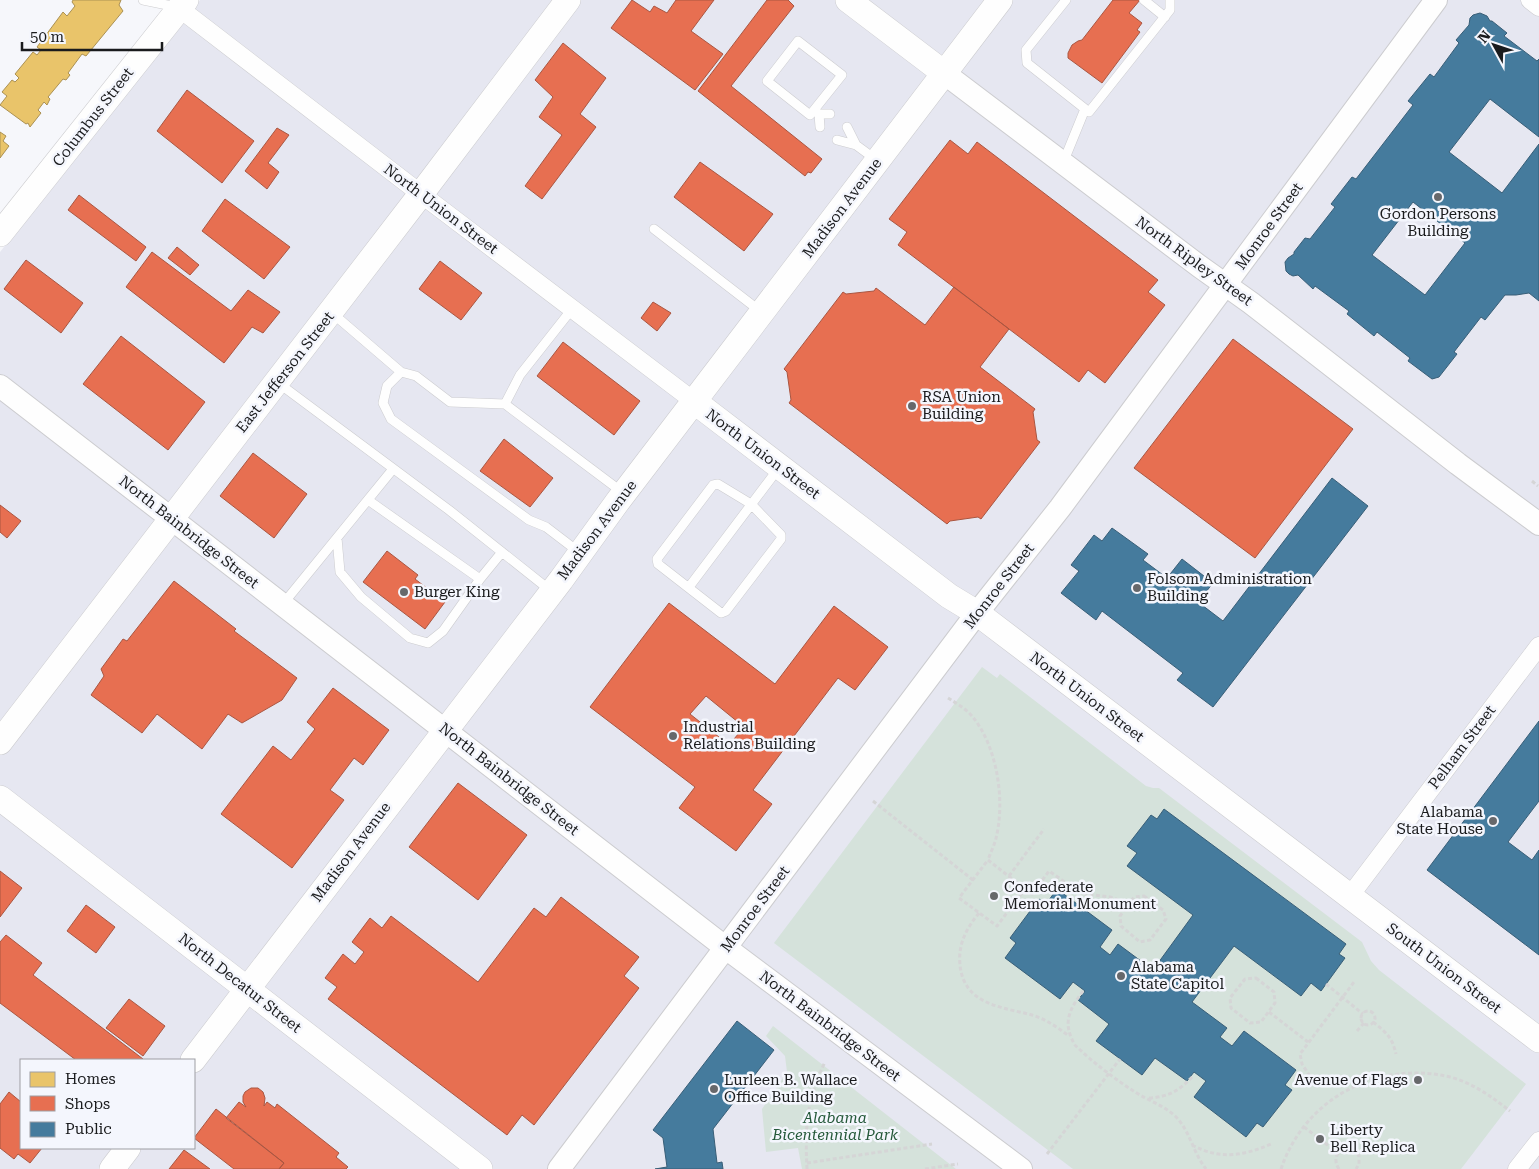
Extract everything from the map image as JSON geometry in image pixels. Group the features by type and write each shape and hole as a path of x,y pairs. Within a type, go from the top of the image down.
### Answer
{"main road":[{"name":"East Jefferson Street","path":"0,742 568,0"},
{"name":"North Ripley Street","path":"848,0 944,73"},
{"name":"Madison Avenue","path":"194,1059 1000,0"},
{"name":"Columbus Street","path":"0,234 180,3"},
{"name":"North Union Street","path":"695,402 949,596 977,613 1349,897"},
{"name":"North Decatur Street","path":"0,798 480,1169"},
{"name":"South Union Street","path":"1349,897 1539,1040"},
{"path":"112,1169 127,1149"}],"street":[{"name":"Monroe Street","path":"559,1169 977,613 1060,508 1436,0"},
{"path":"1530,0 1539,7"},
{"name":"North Union Street","path":"180,3 421,194 695,402"},
{"name":"North Ripley Street","path":"944,73 1251,303 1458,464 1539,524"},
{"name":"North Bainbridge Street","path":"0,386 726,948 1021,1169"},
{"name":"Pelham Street","path":"1349,897 1539,646"},
{"path":"1517,1169 1539,1141"}],"lane":[{"path":"144,0 180,3"},
{"path":"1066,0 1026,50 1027,64 1089,112 1165,17 1170,10 1170,0"},
{"path":"1144,0 1165,17"},
{"path":"820,127 816,112 842,74 798,41 767,81 810,115 816,112 830,114"},
{"path":"1063,163 1085,108"},
{"path":"848,127 856,145"},
{"path":"837,140 856,145 877,161"},
{"path":"654,229 763,312"},
{"path":"505,404 520,375 572,309"},
{"path":"331,312 401,372 416,376 450,402 505,404 624,493"},
{"path":"401,372 386,386 383,403 391,419 528,520 546,527 580,553"},
{"path":"277,382 502,552 551,592"},
{"path":"689,587 780,466"},
{"path":"283,604 393,469"},
{"path":"718,484 751,504 781,535 781,539 726,611 721,613 689,587 658,564 657,558 713,485 718,484"},
{"path":"368,500 480,579"},
{"path":"337,538 340,572 361,597 410,638 428,643 442,631 502,552"}],"path":[{"path":"1532,481 1538,486"},
{"path":"948,698 971,715 987,740 998,782 999,803 995,842 988,860 959,898 996,926 1025,889"},
{"path":"873,801 973,880"},
{"path":"1008,876 1044,829"},
{"path":"988,860 1032,894 1050,871 1078,892 1110,897 1127,907"},
{"path":"1144,896 1163,910 1166,919 1150,940 1140,942 1121,926 1120,916 1127,907 1134,897 1144,896"},
{"path":"979,913 965,933 960,948 961,974 967,986 986,1003 1045,1020 1070,1036"},
{"path":"1256,978 1274,992 1275,1003 1268,1012 1261,1022 1250,1023 1232,1008 1230,998 1245,979 1256,978"},
{"path":"1317,1087 1302,1064 1300,1054 1354,982"},
{"path":"1326,984 1363,1014"},
{"path":"1083,991 1075,1001 1068,1018 1067,1027 1075,1045 1132,1090 1168,1110 1176,1117 1206,1169"},
{"path":"1268,1012 1308,1042"},
{"path":"1363,1014 1366,1012 1372,1013 1374,1016 1373,1022"},
{"path":"1363,1014 1361,1018 1364,1023 1369,1025 1373,1022"},
{"path":"1373,1022 1387,1033 1396,1054"},
{"path":"1357,1031 1364,1023"},
{"path":"1047,1154 1120,1059"},
{"path":"807,1169 806,1129 808,1110 817,1078 825,1062"},
{"path":"1281,1169 1290,1148 1304,1127 1318,1111 1353,1087 1379,1077 1408,1073 1451,1077 1489,1095 1510,1111"},
{"path":"1146,1098 1158,1098 1169,1095 1177,1091 1193,1076"},
{"path":"1304,1127 1338,1154"},
{"path":"807,1164 932,1144"},
{"path":"1192,1145 1215,1154 1230,1155 1254,1152 1271,1144"},
{"path":"1338,1169 1335,1160 1338,1154 1349,1148 1356,1152 1360,1160 1356,1169"},
{"path":"925,1169 958,1164"}],"shaded area":[{"path":"200,0 1539,0 1539,1169 0,1169 0,252"}],"green space":[{"path":"982,667 997,678 1000,674 1146,786 1159,788 1362,942 1371,961 1379,970 1526,1084 1461,1169 1073,1169 774,943"},
{"name":"Alabama Bicentennial Park","path":"773,1026 956,1169 802,1169 798,1148 766,1152 762,1109 787,1072 785,1056 766,1036"}],"building: Homes":[{"path":"73,0 121,0 119,5 123,11 86,56 82,54 68,73 70,75 66,80 63,79 48,97 50,99 47,105 44,102 38,110 41,113 30,127 28,123 26,124 0,105 7,96 2,92 12,80 15,82 19,78 15,74 33,52 37,55 41,50 37,47 63,12 67,16 75,6 72,2"},
{"path":"0,132 6,136 3,141 9,146 0,158"}],"building: Shops":[{"path":"632,0 650,12 654,6 667,13 676,0 714,0 691,31 723,54 695,90 611,28"},
{"path":"767,0 788,0 794,6 731,86 822,159 811,173 808,172 805,176 698,91"},
{"path":"1113,0 1140,0 1129,13 1142,23 1137,30 1140,32 1102,83 1068,58 1068,53 1072,45 1082,40"},
{"path":"563,43 606,78 580,114 596,127 542,199 525,186 562,135 539,117 553,97 535,80"},
{"path":"187,90 254,141 222,183 157,131"},
{"path":"277,128 289,135 268,163 279,172 267,189 245,171"},
{"path":"950,140 968,154 977,142 1158,280 1148,292 1165,305 1105,383 1088,370 1079,382 898,245 907,232 889,219"},
{"path":"700,162 773,214 744,251 674,197"},
{"path":"79,195 146,247 136,261 68,210"},
{"path":"225,199 290,247 264,279 202,231"},
{"path":"177,247 199,265 190,275 168,258"},
{"path":"152,252 231,311 248,290 280,312 263,333 252,327 224,363 126,287"},
{"path":"26,260 83,303 61,333 4,289"},
{"path":"440,261 482,293 461,320 419,289"},
{"name":"RSA Union Building","path":"954,287 1009,329 980,367 1035,409 1033,412 1037,440 1040,442 981,519 978,517 950,521 947,524 789,403 791,400 787,372 784,369 843,292 846,294 874,291 876,288 925,325"},
{"path":"653,302 671,313 657,331 641,318"},
{"path":"121,336 205,402 168,450 83,384"},
{"path":"1233,339 1353,429 1255,558 1134,468"},
{"path":"563,342 640,401 614,435 537,376"},
{"path":"504,439 553,478 530,507 480,471"},
{"path":"253,453 307,494 274,538 220,496"},
{"path":"0,505 21,521 7,538 0,532"},
{"name":"Burger King","path":"387,551 418,575 415,579 445,602 425,629 363,582"},
{"path":"174,581 236,629 234,631 297,678 282,700 242,723 228,714 202,749 157,714 142,733 91,695 104,676 101,669 123,639 127,641"},
{"name":"Industrial Relations Building","path":"669,603 775,684 834,606 888,647 855,690 838,678 753,790 772,804 736,851 679,808 695,787 590,707","holes":["706,696 744,727 729,745 690,714"]},
{"path":"333,688 389,730 363,765 354,758 330,790 344,800 292,868 221,814 273,746 291,760 315,729 307,722"},
{"path":"458,783 527,835 478,900 409,847"},
{"path":"0,871 22,888 0,917"},
{"path":"561,897 639,957 624,976 639,988 534,1125 522,1115 507,1135 328,999 337,987 325,978 343,954 355,964 364,952 352,942 370,918 382,928 391,916 478,982 534,908 546,917"},
{"path":"86,905 115,927 96,953 67,931"},
{"path":"6,935 42,963 33,975 143,1059 75,1059 0,1003 0,942"},
{"path":"129,999 165,1026 143,1056 106,1028"},
{"path":"251,1088 258,1088 263,1092 265,1098 264,1106 267,1102 275,1108 277,1104 339,1153 336,1157 348,1167 346,1169 279,1169 284,1163 226,1118 239,1102 246,1107 243,1102 243,1096"},
{"path":"9,1092 20,1101 20,1149 41,1149 30,1163 18,1154 14,1159 0,1148 0,1104"},
{"path":"216,1109 284,1163 279,1169 234,1169 195,1139"},
{"path":"184,1150 210,1169 169,1169"}],"building: Public":[{"name":"Gordon Persons Building","path":"1480,13 1487,16 1490,21 1507,33 1504,36 1537,61 1539,59 1539,137 1490,99 1449,152 1502,193 1539,144 1539,301 1529,293 1505,295 1485,320 1481,317 1454,352 1457,354 1439,377 1432,379 1408,361 1410,358 1377,332 1374,336 1347,314 1349,311 1315,286 1313,289 1298,275 1293,276 1289,274 1286,271 1285,262 1294,254 1305,238 1310,239 1335,207 1331,204 1352,177 1356,179 1413,105 1408,101 1430,74 1434,77 1459,43 1456,40 1469,25 1470,18","holes":["1413,202 1465,243 1425,295 1372,255"]},
{"name":"Folsom Administration Building","path":"1332,478 1368,506 1213,707 1177,680 1183,673 1102,611 1096,620 1061,593 1079,571 1071,565 1094,535 1102,541 1112,528 1148,554 1143,560 1167,578 1182,559 1213,583 1198,602 1223,621"},
{"name":"Alabama State House","path":"1539,721 1539,801 1508,842 1532,860 1539,850 1539,955 1427,870"},
{"name":"Alabama State Capitol","path":"1164,809 1346,944 1339,954 1345,958 1321,991 1311,983 1301,996 1234,946 1192,1002 1227,1028 1220,1037 1232,1046 1244,1031 1296,1070 1285,1085 1292,1090 1263,1127 1257,1123 1246,1137 1194,1097 1206,1081 1194,1072 1187,1081 1155,1058 1142,1075 1096,1041 1109,1024 1078,1000 1085,991 1073,982 1060,999 1005,958 1016,943 1010,938 1039,899 1046,904 1057,889 1112,930 1100,947 1110,955 1118,944 1153,970 1193,915 1127,866 1137,853 1127,846 1151,815 1157,819"},
{"name":"Lurleen B. Wallace Office Building","path":"737,1021 774,1050 713,1129 717,1163 722,1162 723,1169 655,1169 667,1167 663,1138 653,1130"}],"place":[{"name":"Gordon Persons Building","path":"1438,197"},
{"name":"RSA Union Building","path":"912,406"},
{"name":"Folsom Administration Building","path":"1137,588"},
{"name":"Burger King","path":"404,592"},
{"name":"Industrial Relations Building","path":"673,736"},
{"name":"Alabama State House","path":"1493,821"},
{"name":"Confederate Memorial Monument","path":"994,896"},
{"name":"Alabama State Capitol","path":"1121,976"},
{"name":"Avenue of Flags","path":"1418,1080"},
{"name":"Lurleen B. Wallace Office Building","path":"714,1089"},
{"name":"Liberty Bell Replica","path":"1320,1139"}]}
